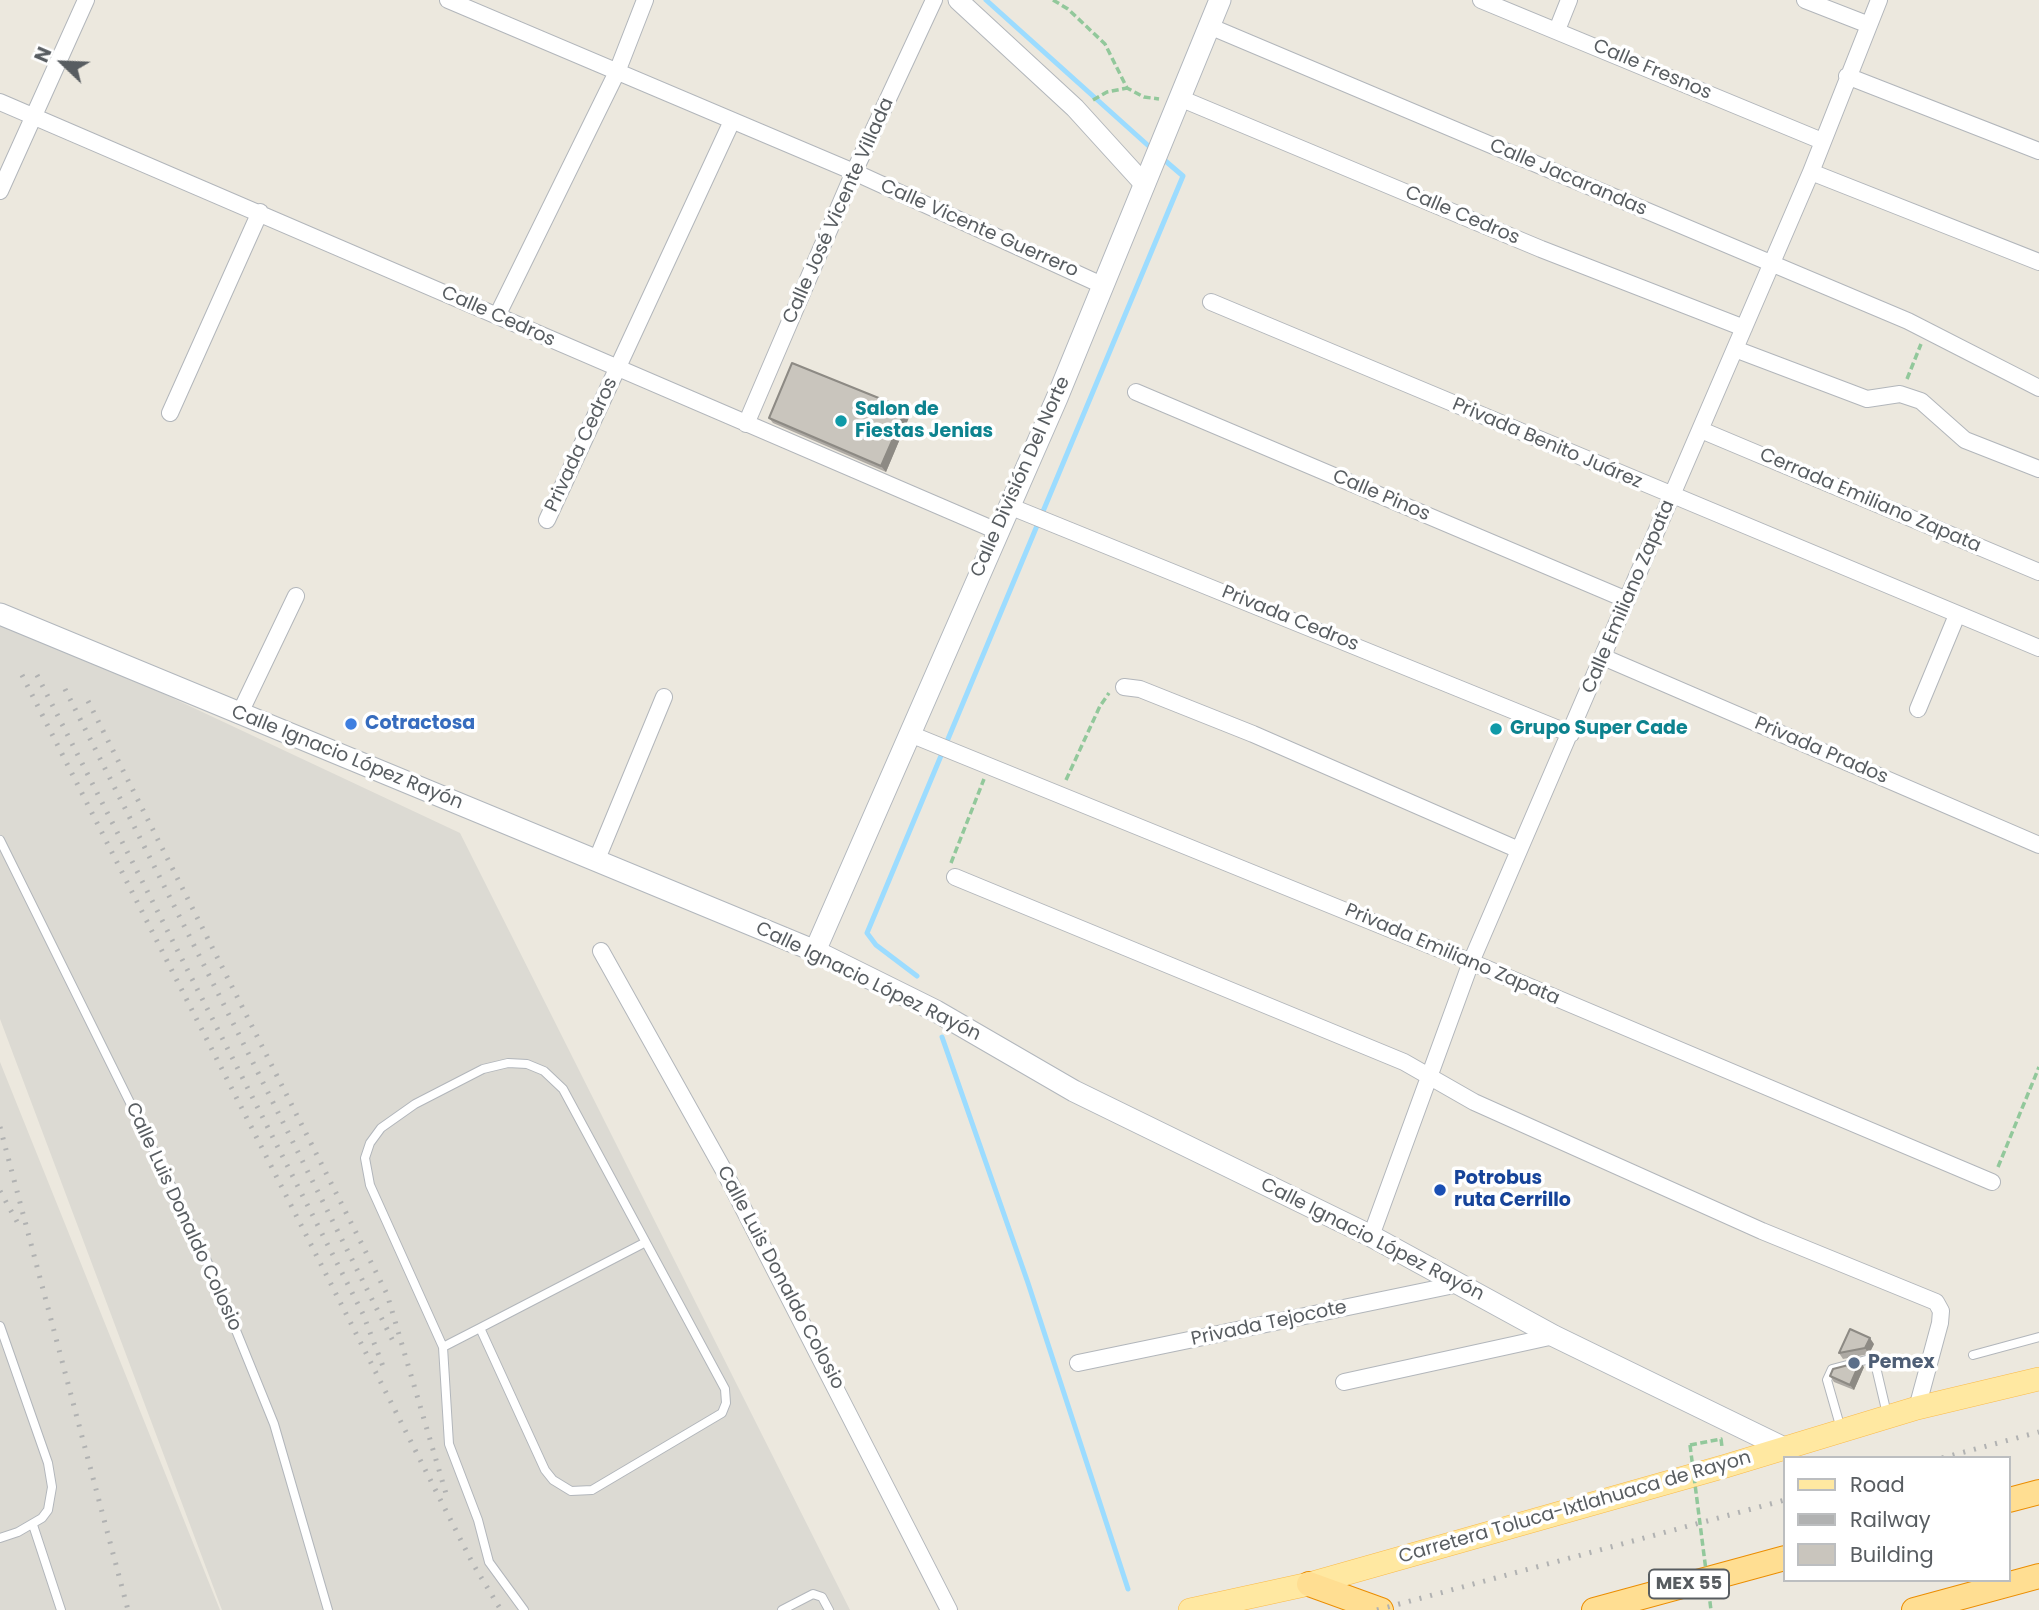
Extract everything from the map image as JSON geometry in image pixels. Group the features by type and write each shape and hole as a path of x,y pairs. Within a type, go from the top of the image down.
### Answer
{"highway":[{"path":"2011,1499 2039,1492"},
{"name":"MEX 55","path":"1594,1610 1784,1558"},
{"path":"1914,1610 2039,1576"},
{"path":"1309,1584 1381,1610"}],"main road":[{"name":"Calle División Del Norte","path":"815,951 919,738 997,531 1016,509 1220,0"},
{"name":"Calle Ignacio López Rayón","path":"0,614 239,715 400,777 815,951 936,1011 1074,1091 1371,1236 1554,1336 1782,1447"},
{"name":"Carretera Toluca-Ixtlahuaca de Rayon","path":"1190,1610 1309,1584 1726,1466 1917,1408 2039,1379"}],"street":[{"path":"0,191 86,0"},
{"name":"Calle Vicente Guerrero","path":"448,0 854,172 1104,286"},
{"path":"497,316 617,72 645,0"},
{"name":"Calle José Vicente Villada","path":"746,424 854,172 934,0"},
{"path":"958,0 1149,176"},
{"name":"Calle Fresnos","path":"1482,0 1822,141"},
{"path":"1557,30 1569,0"},
{"path":"1805,0 1869,25"},
{"name":"Calle Emiliano Zapata","path":"1371,1236 1471,962 1811,172 1879,0"},
{"name":"Calle Jacarandas","path":"1209,26 1927,330 2039,388"},
{"path":"1847,76 2039,151"},
{"name":"Calle Cedros","path":"1182,99 1541,249 1744,328"},
{"name":"Calle Cedros","path":"0,102 997,531"},
{"name":"Privada Cedros","path":"548,520 732,121"},
{"path":"1811,172 2039,262"},
{"path":"170,413 260,212"},
{"name":"Privada Benito Juárez","path":"1211,302 2039,648"},
{"path":"1735,349 1867,399 1900,394 1921,401 1965,440 2039,469"},
{"name":"Calle Pinos","path":"1136,391 1627,600"},
{"name":"Cerrada Emiliano Zapata","path":"1701,430 2039,572"},
{"name":"Privada Cedros","path":"1016,509 1571,734"},
{"path":"239,715 296,596"},
{"path":"1918,709 1957,615"},
{"name":"Privada Prados","path":"1603,657 2039,845"},
{"path":"1124,687 1140,689 1253,734 1519,850"},
{"path":"597,859 664,697"},
{"name":"Privada Emiliano Zapata","path":"919,738 1471,962 1992,1182"},
{"path":"955,877 1381,1052 1474,1102 1762,1231 1936,1302 1941,1311 1917,1408"},
{"name":"Calle Luis Donaldo Colosio","path":"601,951 729,1181 949,1610"},
{"name":"Privada Tejocote","path":"1078,1363 1459,1284"},
{"path":"1344,1382 1554,1336"}],"lane":[{"name":"Calle Luis Donaldo Colosio","path":"0,840 218,1288 274,1424 328,1610"},
{"path":"480,1328 545,1470 553,1480 571,1491 592,1490 722,1413 726,1404 725,1389 563,1089 554,1078 527,1064 508,1063 469,1075 396,1115 376,1135 365,1158 370,1185 443,1347 449,1444 478,1520 489,1562 524,1610"},
{"path":"443,1347 644,1243"},
{"path":"0,1326 48,1463 51,1498 48,1510 33,1525 0,1538"},
{"path":"1973,1356 2039,1337"},
{"path":"1841,1430 1827,1380 1832,1369 1866,1360 1875,1363 1887,1417"},
{"path":"33,1525 61,1610"},
{"path":"782,1610 813,1594 822,1597 828,1610"}],"path":[{"path":"1053,0 1068,9 1105,44 1127,88 1144,97 1182,99"},
{"path":"1102,94 1127,88"},
{"path":"1900,394 1927,330"},
{"path":"1059,795 1100,706 1111,691 1124,687"},
{"path":"955,877 950,869 951,859 988,768"},
{"path":"1992,1182 2039,1067"},
{"path":"1711,1610 1690,1445 1721,1439"}],"shaded area":[{"path":"0,617 460,833 850,1610 222,1610 0,1019"},
{"path":"0,1062 220,1610 0,1610"}],"building":[{"name":"Salon de Fiestas Jenias","path":"792,363 906,409 881,466 769,418"},
{"path":"1850,1329 1870,1338 1865,1348 1839,1353"},
{"path":"1860,1362 1850,1385 1830,1376 1833,1369"}],"waterway":[{"path":"986,0 1152,149"},
{"path":"917,976 876,945 867,933 1183,176 1162,158"},
{"path":"942,1037 1028,1283 1128,1589"}],"railway":[{"path":"22,675 473,1564 501,1610"},
{"path":"37,675 363,1314 384,1369"},
{"path":"65,689 395,1345"},
{"path":"88,701 387,1294 447,1497"},
{"path":"0,1127 128,1610"},
{"path":"0,1191 20,1227"},
{"path":"1949,1456 2039,1432"},
{"path":"1377,1610 1784,1500"}],"place":[{"name":"Salon de Fiestas Jenias","path":"841,421"},
{"name":"Cotractosa","path":"351,724"},
{"name":"Grupo Super Cade","path":"1496,729"},
{"name":"Potrobus ruta Cerrillo","path":"1440,1190"},
{"name":"Pemex","path":"1854,1363"}]}
